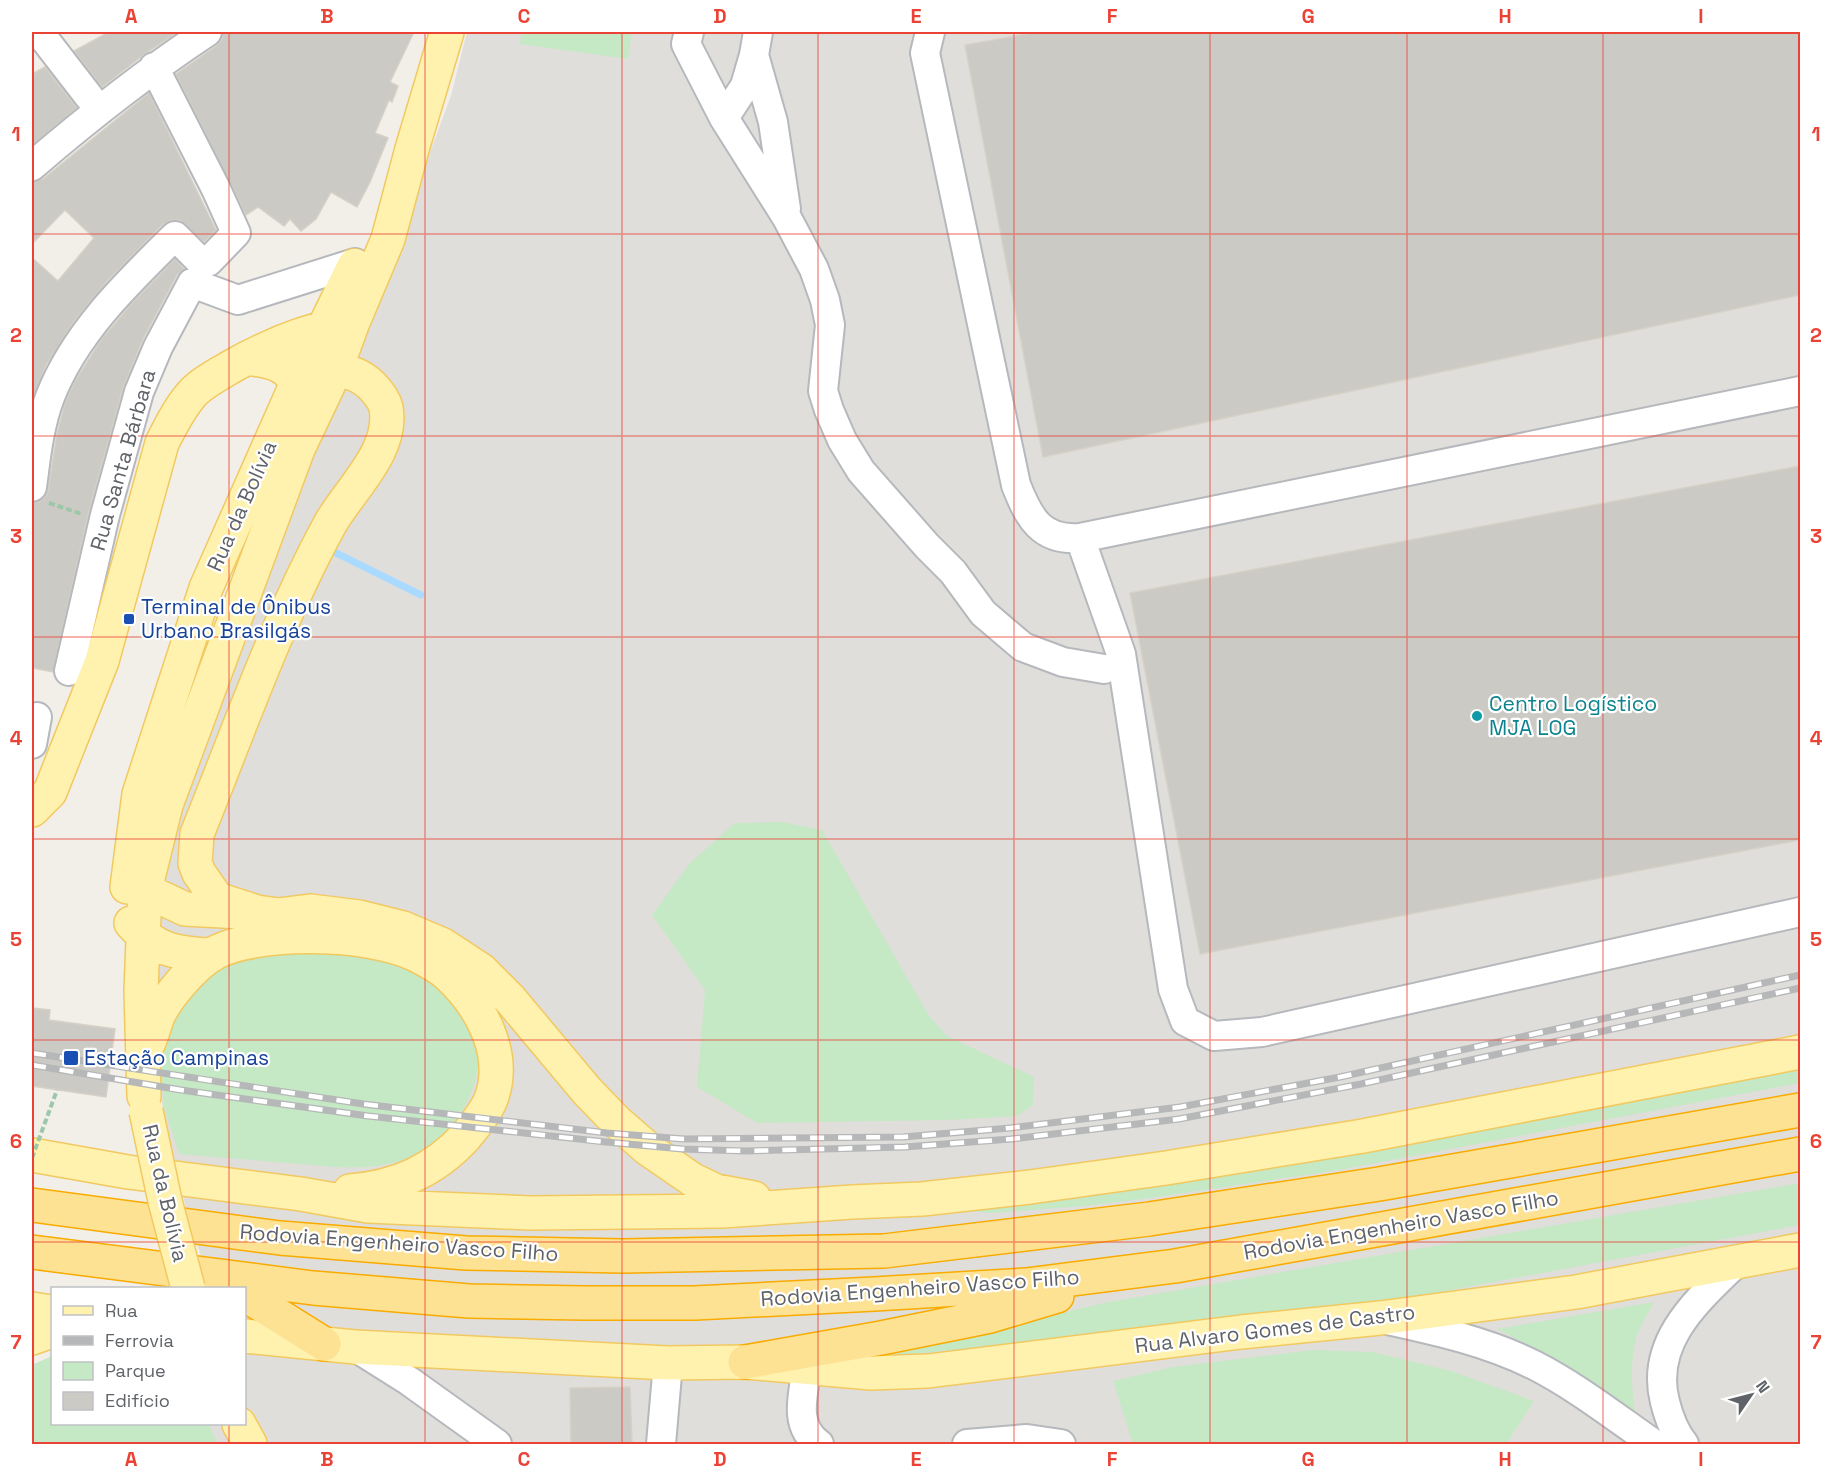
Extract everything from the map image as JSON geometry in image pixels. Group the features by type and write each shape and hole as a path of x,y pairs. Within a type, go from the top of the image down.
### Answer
{"highway":[{"name":"Rodovia Engenheiro Vasco Filho","path":"32,1204 280,1238 466,1253 623,1256 884,1251 1149,1219 1379,1184 1800,1110"},
{"name":"Rodovia Engenheiro Vasco Filho","path":"32,1252 214,1284 313,1288 469,1300 695,1303 1026,1285 1175,1266 1800,1154"},
{"path":"746,1362 990,1316 1175,1266"},
{"path":"246,1295 340,1345"}],"main road":[{"name":"Rua da Bolívia","path":"214,1284 165,1201 145,1103 124,1032 122,990 133,926 139,794 206,588 296,385 338,325 388,239 447,32"},
{"name":"Rua da Bolívia","path":"145,1103 141,991 133,926 145,890 166,805 298,449 335,371 338,325 355,263 412,149"},
{"path":"32,810 50,792 102,661 162,443 174,420 191,394 246,358 282,340 338,325"},
{"path":"246,358 279,365 288,370 296,385 335,371 349,371 363,378 378,392 386,407 383,440 375,458 331,523 267,655 197,834 195,863 199,873 218,899 257,912"},
{"path":"145,890 185,909 278,915 310,911 359,917 404,928 443,945 481,970 510,999 587,1091 616,1121 676,1170 716,1191 751,1198 852,1202"},
{"path":"133,926 166,950 212,955"},
{"path":"144,1052 159,1016 187,976 212,955 244,943 293,937 338,937 383,944 414,953 446,973 483,1017 494,1050 497,1078 491,1100 477,1123 459,1144 417,1175 393,1185 366,1190 301,1194"},
{"path":"38,1154 128,1172 301,1194 368,1206 530,1213 722,1211 922,1199 1030,1187 1190,1164 1363,1136 1800,1052"},
{"name":"Rua Alvaro Gomes de Castro","path":"746,1362 871,1373 928,1371 1380,1318 1576,1292 1800,1250"},
{"path":"32,1309 51,1312"},
{"path":"32,1338 51,1331"},
{"path":"246,1336 340,1345 668,1363 746,1362"},
{"path":"240,1425 250,1444"}],"street":[{"path":"39,32 90,98"},
{"path":"32,154 88,118 154,67 207,32"},
{"path":"689,32 686,44 724,118 787,218 814,269 825,300 830,325 824,371 824,391 829,410 842,440 861,471 953,572 983,613 1023,647 1063,662 1104,669"},
{"path":"930,32 925,53 1016,485 1024,506 1047,534 1063,539 1080,538 1800,391"},
{"path":"724,118 745,86 756,43"},
{"path":"756,43 773,122 787,218"},
{"path":"37,494 40,431 50,398 75,347 110,303 175,236 202,263 208,262 236,233 154,67"},
{"name":"Rua Santa Bárbara","path":"69,671 105,515 139,393 158,347 192,283 238,300 355,263"},
{"path":"1080,538 1121,654 1173,989 1185,1021 1204,1031 1214,1036 1262,1032 1800,912"},
{"path":"1684,1444 1677,1435 1663,1396 1662,1376 1665,1356 1673,1333 1685,1315 1738,1261"},
{"path":"1380,1318 1453,1335 1496,1349 1533,1365 1581,1392 1654,1444"},
{"path":"340,1345 409,1381 497,1444"},
{"path":"661,1444 668,1363"},
{"path":"807,1368 801,1415 805,1428 819,1444"},
{"path":"967,1444 1027,1439 1060,1444"}],"path":[{"path":"37,494 84,514"},
{"path":"38,1154 57,1090"}],"shaded area":[{"path":"467,32 1800,32 1800,1444 32,1444 32,1363 51,1366 51,1425 246,1425 246,1287 211,1287 186,1208 167,1131 155,1064 161,823 386,269 451,96"}],"green space":[{"path":"521,32 632,32 628,59 520,44"},
{"path":"782,822 822,830 929,1016 947,1036 1034,1077 1033,1105 1017,1116 947,1120 757,1123 697,1087 705,990 652,915 690,863 735,823"},
{"path":"297,949 363,955 411,967 434,982 453,1001 474,1038 478,1062 476,1078 471,1093 455,1121 433,1143 405,1159 362,1167 317,1166 179,1154 164,1107 160,1064 165,1028 219,961"},
{"path":"1800,1069 1800,1083 1339,1170 1084,1206 992,1213 946,1209"},
{"path":"1800,1183 1800,1225 1435,1293 1296,1314 876,1358 1103,1303"},
{"path":"1654,1302 1638,1332 1632,1361 1635,1411 1568,1367 1497,1329"},
{"path":"1313,1350 1373,1352 1451,1371 1534,1401 1506,1444 1133,1444 1113,1381 1173,1367"},
{"path":"51,1356 51,1425 208,1425 218,1444 32,1444 32,1365"}],"building":[{"path":"109,32 178,32 102,87 74,51"},
{"path":"223,32 414,32 390,82 398,86 392,102 389,100 375,133 388,138 357,207 331,192 316,219 301,231 290,219 284,226 258,207 246,215 176,74 216,46 222,40"},
{"path":"1037,32 1800,32 1800,295 1043,457 965,45"},
{"path":"45,67 77,108 32,145 32,74"},
{"path":"149,93 216,230 204,242 180,220 171,220 163,224 109,279 75,320 46,365 32,400 32,258 58,281 94,238 65,210 32,244 32,182 43,179"},
{"path":"175,259 184,269 177,275 143,339 123,388 89,511 53,672 32,668 32,503 39,502 48,490 57,434 65,403 75,381 101,340 133,302"},
{"name":"Centro Logístico MJA LOG","path":"1800,466 1800,840 1200,954 1130,593"},
{"name":"Estação Campinas","path":"32,1008 50,1010 49,1020 115,1029 106,1097 32,1086"},
{"path":"630,1387 632,1444 571,1444 570,1388"}],"waterway":[{"path":"330,550 421,595"}],"railway":[{"path":"32,1053 363,1104 607,1133 684,1139 903,1137 1010,1128 1180,1107 1340,1077 1800,975"},
{"path":"32,1065 181,1090 368,1116 606,1142 682,1149 745,1151 905,1147 1011,1139 1179,1119 1361,1084 1800,988"}],"place":[{"name":"Terminal de Ônibus Urbano Brasilgás","path":"129,619"},
{"name":"Centro Logístico MJA LOG","path":"1477,716"},
{"name":"Estação Campinas","path":"71,1058"}]}
